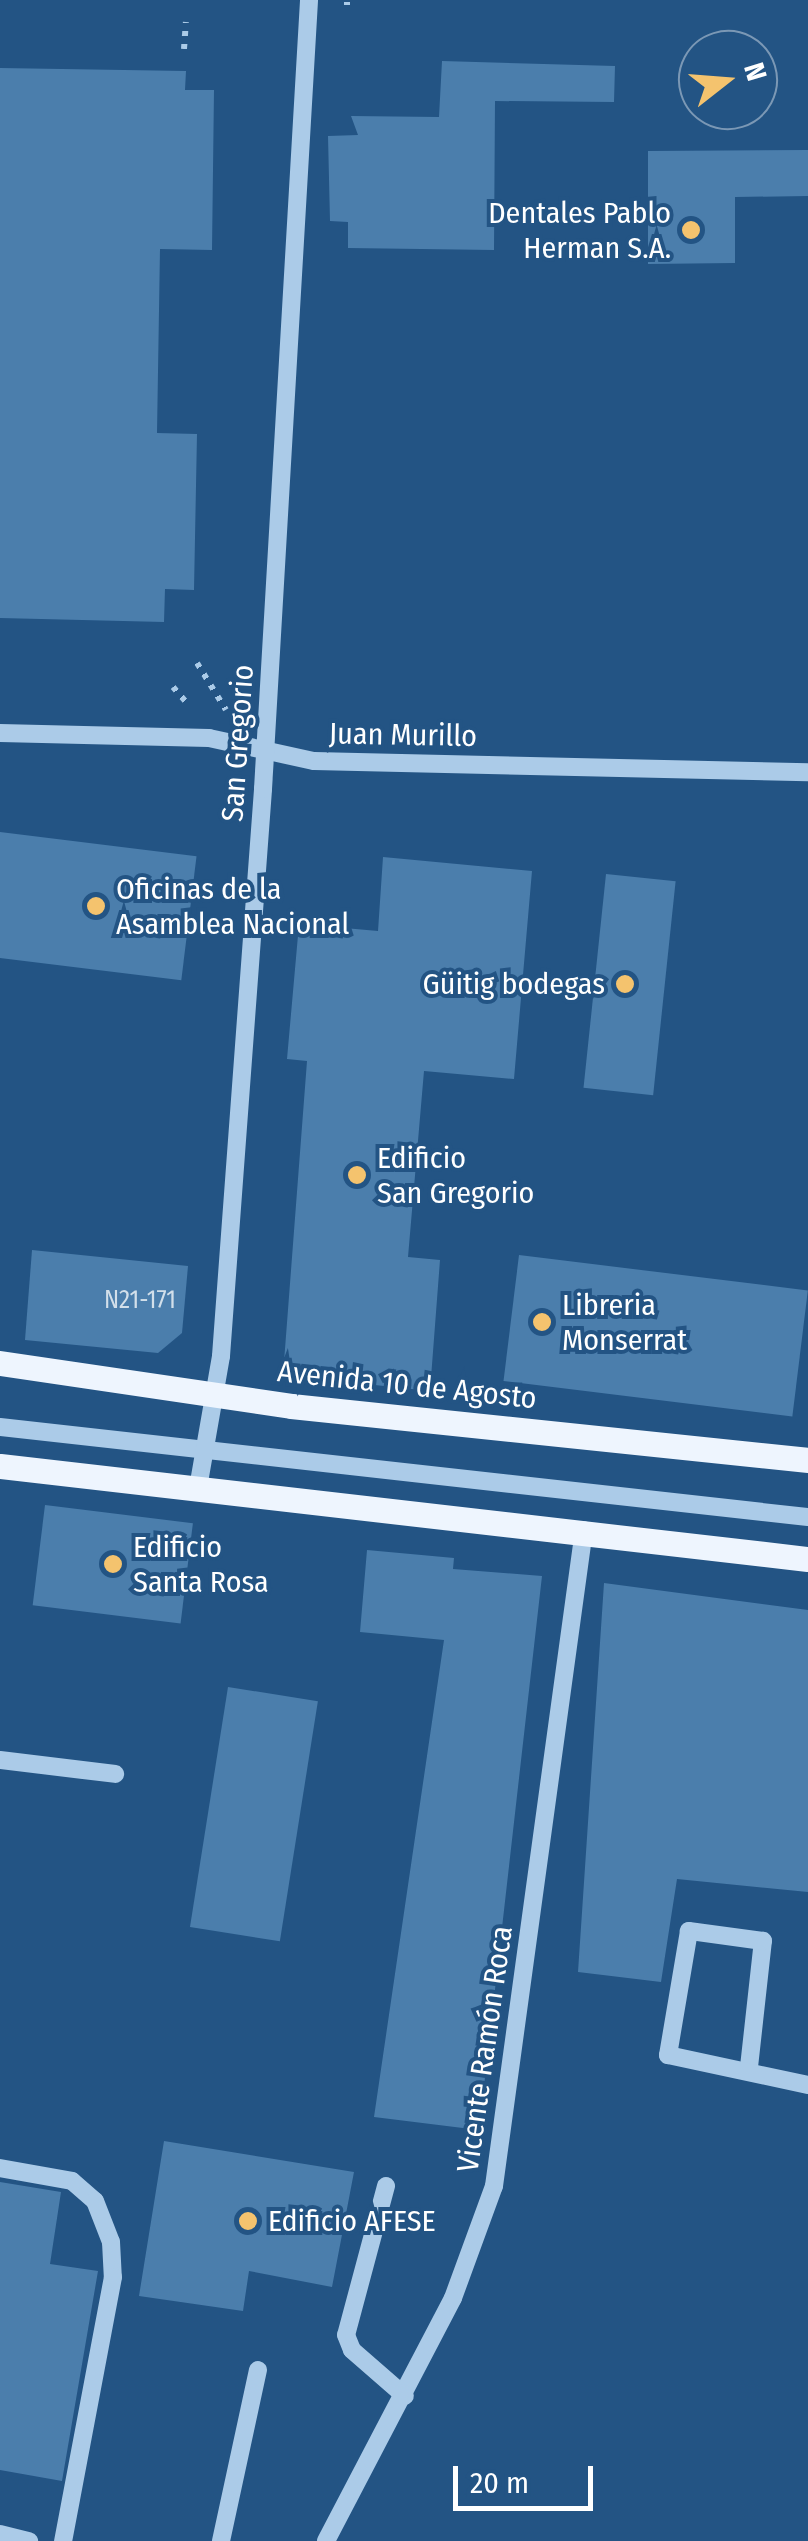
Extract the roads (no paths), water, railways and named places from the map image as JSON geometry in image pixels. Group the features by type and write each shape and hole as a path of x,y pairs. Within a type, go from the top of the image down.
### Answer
{"main road":[{"name":"Avenida 10 de Agosto","path":"0,1362 216,1395 808,1460"},
{"path":"0,1466 584,1530 808,1559"}],"street":[{"name":"San Gregorio","path":"198,1488 216,1395 266,750 309,0"},
{"name":"Juan Murillo","path":"0,733 209,738 314,760 808,772"},
{"path":"0,1427 808,1517"},
{"name":"Vicente Ramón Roca","path":"326,2541 453,2298 494,2186 584,1530"},
{"path":"0,1760 115,1774"},
{"path":"749,2068 763,1941 689,1930 668,2055 749,2068 808,2085"},
{"path":"0,2168 72,2181 95,2201 111,2242 113,2277 63,2541"},
{"path":"386,2186 346,2335 352,2350 405,2396"},
{"path":"222,2541 258,2370"},
{"path":"0,2534 29,2541"}],"place":[{"name":"Dentales Pablo Herman S.A.","path":"691,230"},
{"name":"Oficinas de la Asamblea Nacional","path":"96,906"},
{"name":"Güitig bodegas","path":"625,984"},
{"name":"Edificio San Gregorio","path":"357,1175"},
{"name":"Libreria Monserrat","path":"542,1322"},
{"name":"Edificio Santa Rosa","path":"113,1564"},
{"name":"Edificio AFESE","path":"248,2221"}]}
